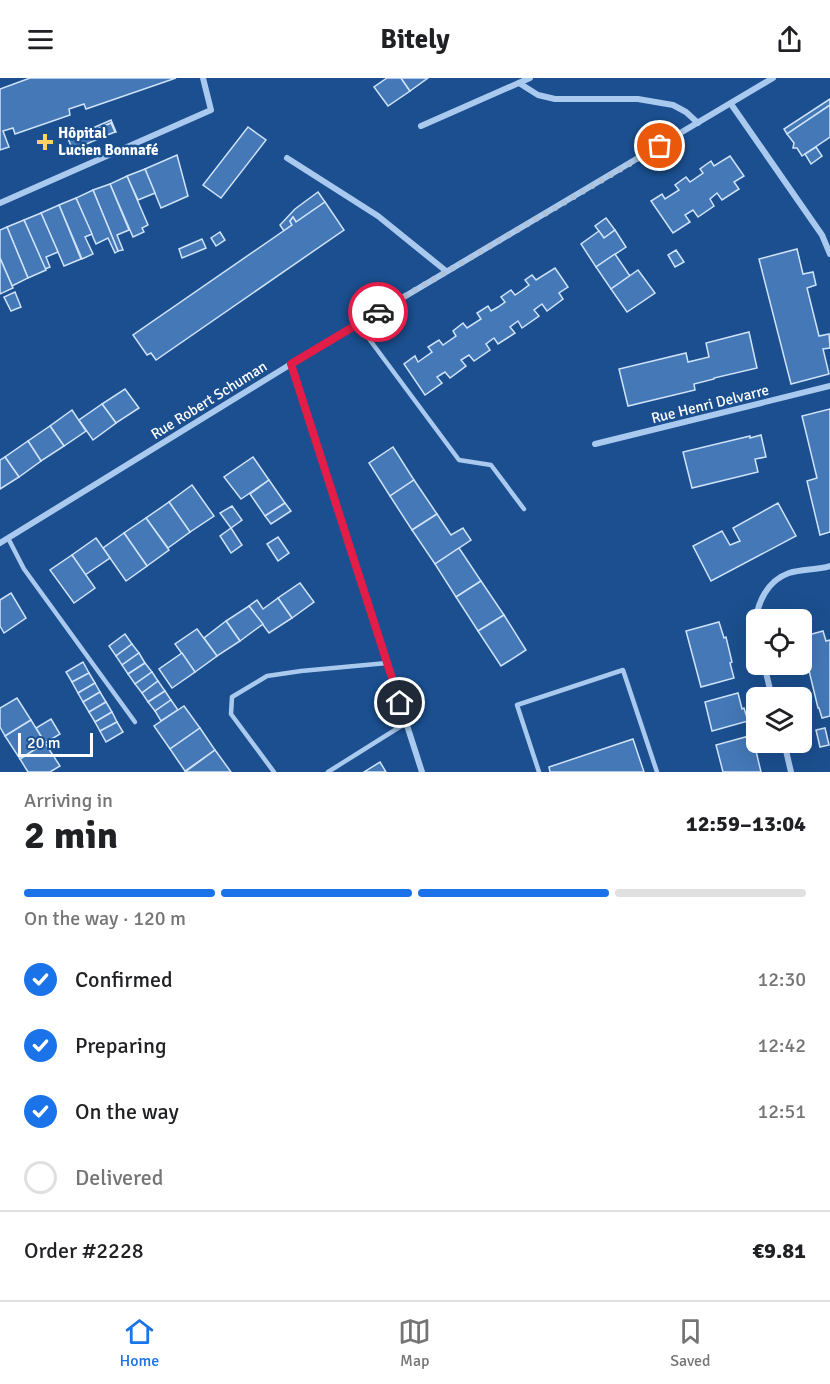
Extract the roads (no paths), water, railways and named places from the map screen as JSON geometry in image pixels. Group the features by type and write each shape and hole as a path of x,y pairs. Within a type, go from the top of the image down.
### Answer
{"street":[{"path":"0,203 211,110 203,78"},
{"path":"421,126 530,78"},
{"name":"Rue Robert Schuman","path":"0,543 291,364 773,78"},
{"path":"519,83 538,95 555,99 638,99 673,105 686,112 698,123"},
{"path":"731,104 822,235 830,254"},
{"path":"287,158 378,216 446,272"},
{"path":"291,364 422,772"},
{"name":"Rue Henri Delvarre","path":"596,444 830,386"},
{"path":"758,609 766,591 777,580 789,573 830,566"},
{"path":"787,753 791,772"}],"lane":[{"path":"358,324 459,460 491,465 524,509"},
{"path":"8,538 24,569 135,722"},
{"path":"274,772 231,714 232,697 267,676 387,663"},
{"path":"539,772 517,705 623,670 657,772"},
{"path":"328,772 406,723"}],"place":[{"name":"Hôpital Lucien Bonnafé","path":"45,142"}]}
